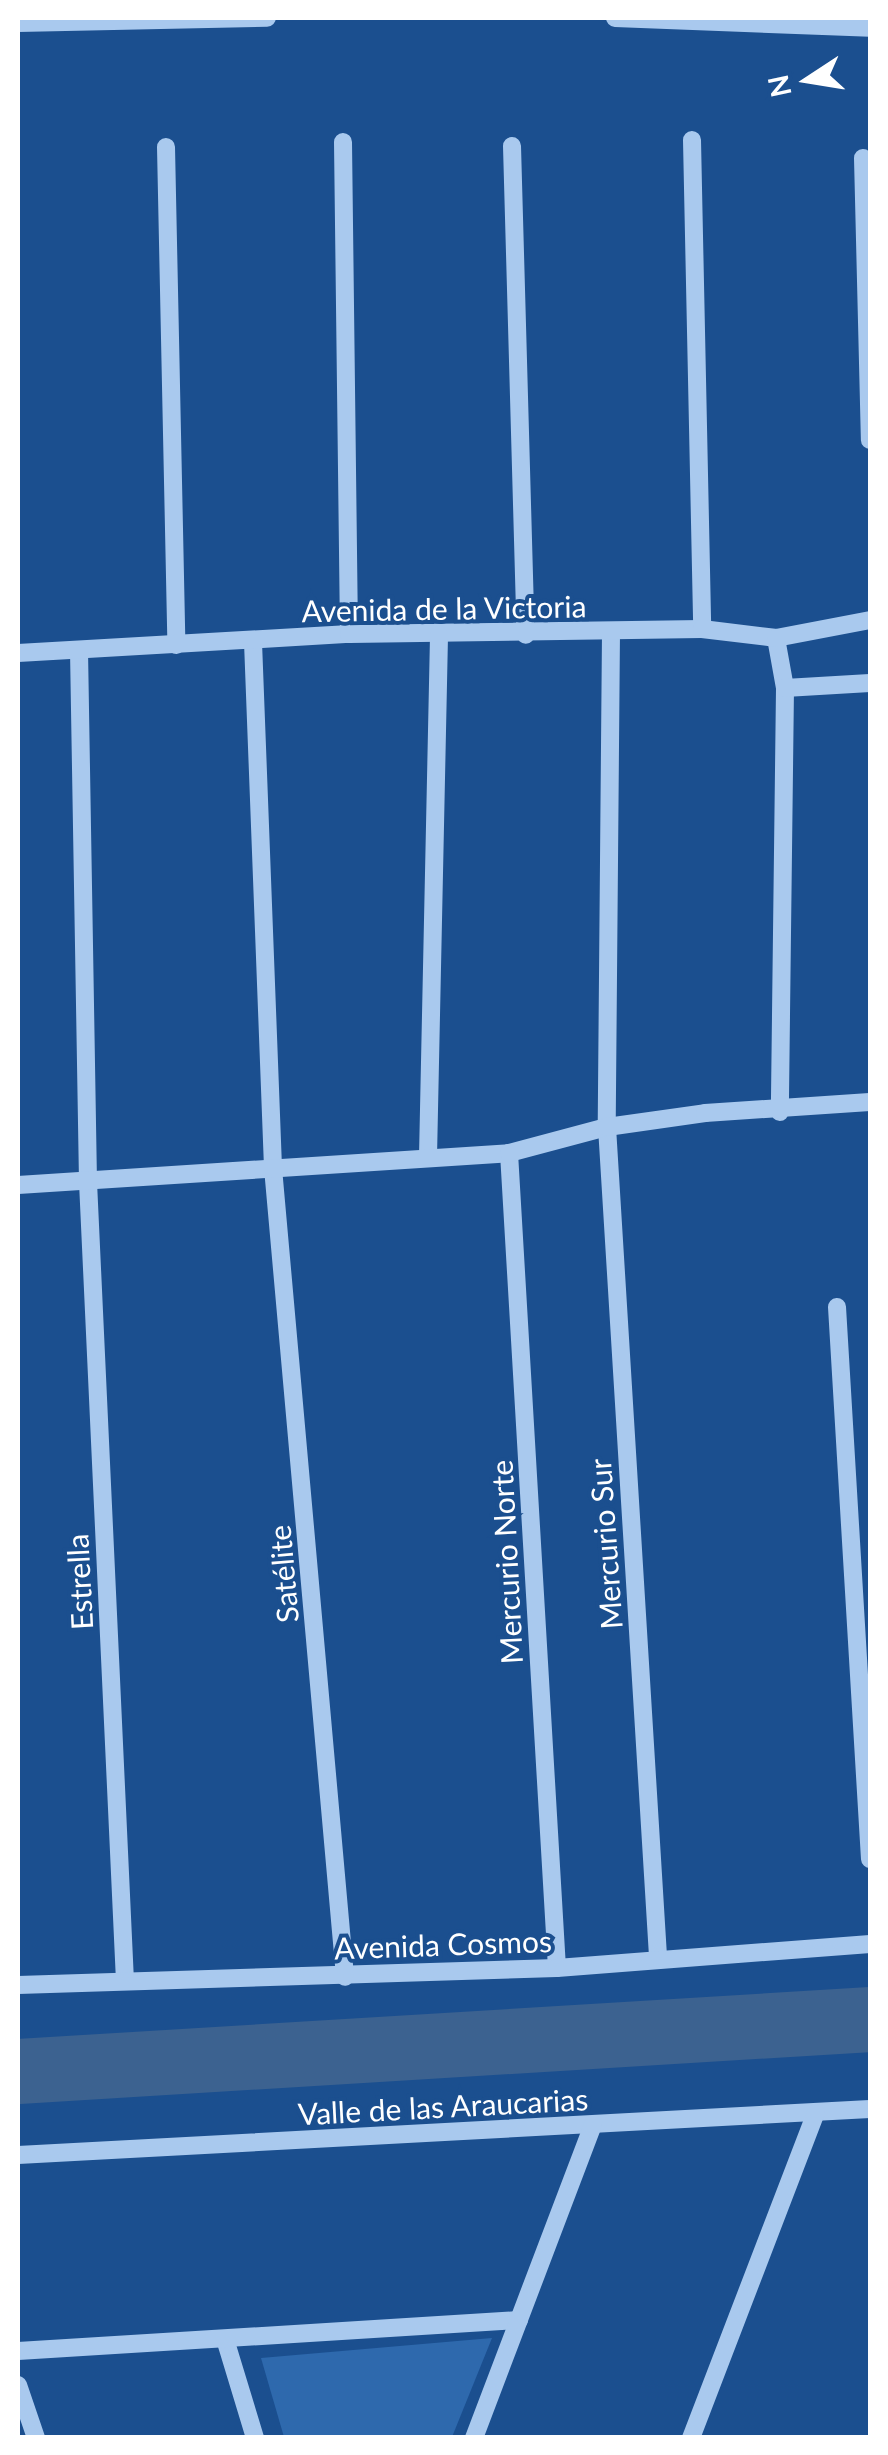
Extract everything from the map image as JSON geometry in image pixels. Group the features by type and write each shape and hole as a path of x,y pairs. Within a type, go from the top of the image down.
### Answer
{"street":[{"path":"18,23 266,18"},
{"path":"615,18 730,19 870,28"},
{"path":"692,140 702,629"},
{"path":"343,142 349,634"},
{"path":"166,146 176,645"},
{"path":"512,146 526,635"},
{"path":"862,158 870,440"},
{"name":"Avenida de la Victoria","path":"18,654 349,634 526,635 702,629 776,638 870,620"},
{"name":"Mercurio Sur","path":"611,632 608,1128 658,1957"},
{"path":"428,1156 439,635"},
{"path":"776,638 785,688 780,1112"},
{"name":"Satélite","path":"253,642 273,1168 345,1977"},
{"name":"Estrella","path":"79,650 88,1182 125,1980"},
{"path":"785,688 870,683"},
{"path":"18,1185 509,1153 608,1128 705,1113 780,1112 870,1102"},
{"name":"Mercurio Norte","path":"509,1153 558,1968"},
{"path":"837,1306 870,1859"},
{"name":"Avenida Cosmos","path":"18,1985 558,1968 658,1957 870,1944"},
{"name":"Valle de las Araucarias","path":"18,2156 870,2109"},
{"path":"691,2438 816,2113"},
{"path":"474,2438 593,2125"},
{"path":"18,2352 519,2320"},
{"path":"225,2338 256,2438"},
{"path":"18,2386 36,2438"}],"shaded area":[{"path":"492,2338 452,2437 284,2437 261,2358"}],"waterway":[{"path":"18,2071 870,2019"}]}
